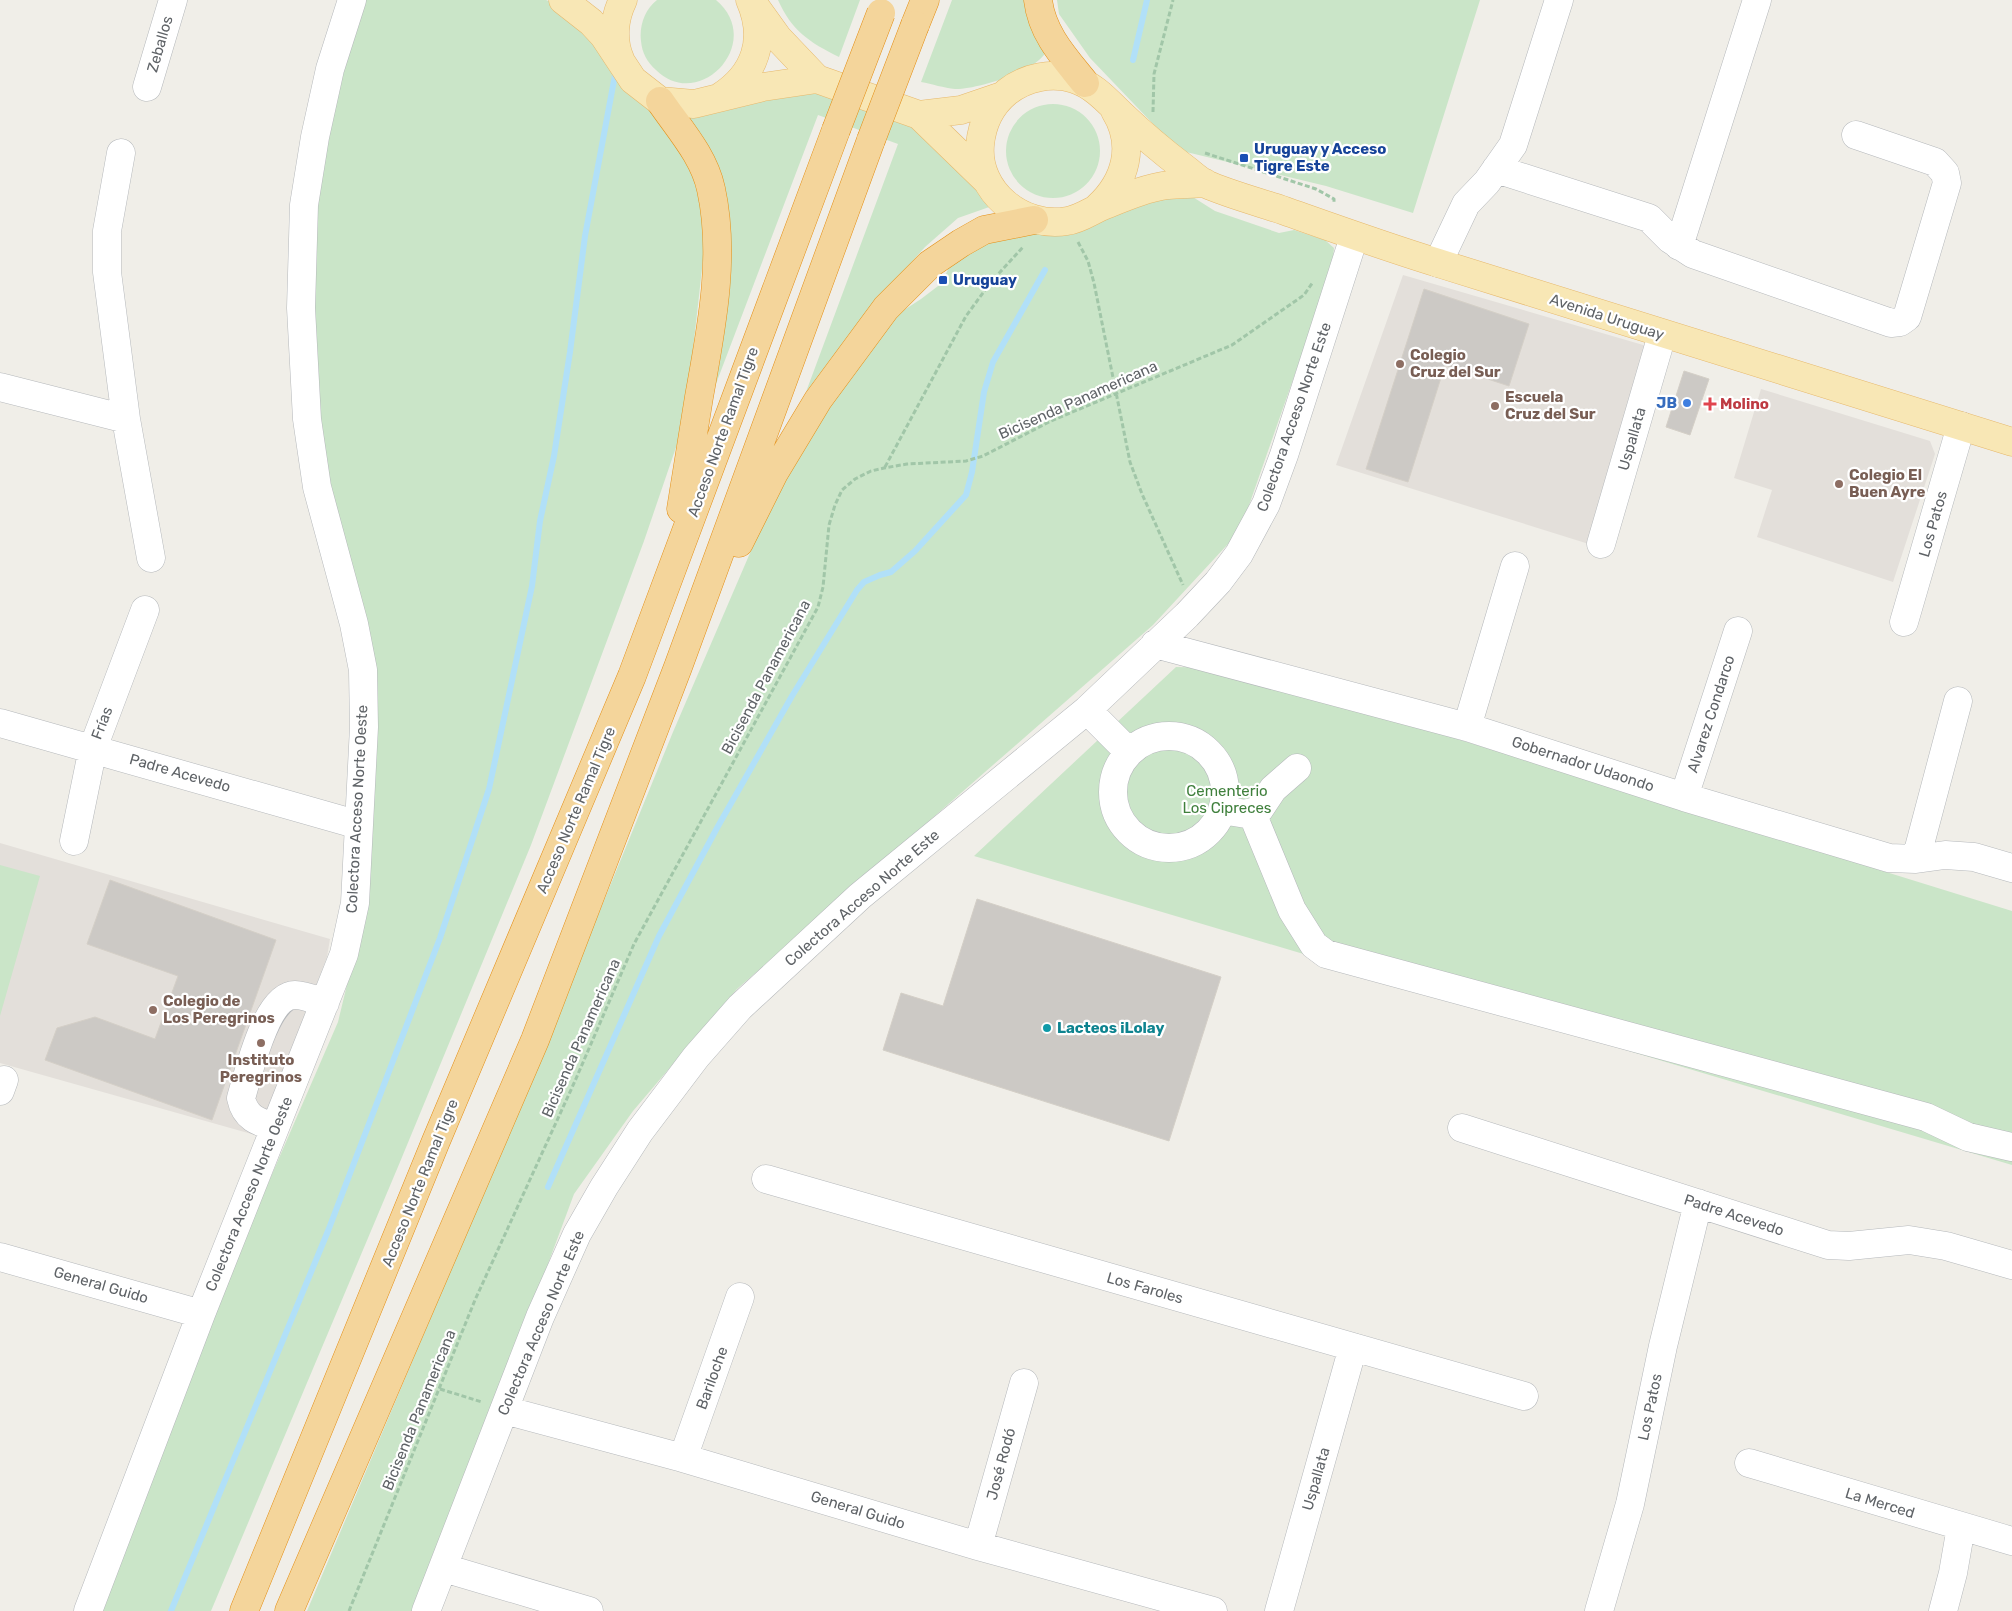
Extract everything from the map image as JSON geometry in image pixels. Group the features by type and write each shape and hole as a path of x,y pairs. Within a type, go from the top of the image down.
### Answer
{"highway":[{"path":"1038,0 1040,12 1052,40 1086,83"},
{"name":"Acceso Norte Ramal Tigre","path":"244,1611 436,1141 632,676 836,130 884,7"},
{"path":"290,1611 535,1040 678,667 871,140 920,12"},
{"path":"632,676 679,521 709,343 715,286 716,239 711,189 698,156 660,101"},
{"path":"678,667 774,472 818,400 886,308 930,264 984,230 1050,221"}],"main road":[{"name":"Avenida Uruguay","path":"563,0 591,22 604,36 625,69 643,90 660,101 680,104 707,102 763,87 817,79"},
{"name":"Avenida Uruguay","path":"624,0 616,24 615,39 625,69"},
{"name":"Avenida Uruguay","path":"750,0 778,38 817,79 919,115 986,180"},
{"name":"Avenida Uruguay","path":"707,102 732,89 742,79 756,53 758,24 750,0"},
{"name":"Avenida Uruguay","path":"1205,183 1168,185 1142,191 1097,208 1083,216 1050,221 1019,214 994,194 986,180 981,165 981,135 992,107 1002,96 1027,80 1042,76 1057,76 1086,83 1095,89 1153,144 1205,183 1343,232 1438,263 2012,442"},
{"name":"Avenida Uruguay","path":"919,115 961,110 1002,96"},
{"name":"Avenida Uruguay","path":"1097,208 1109,197 1118,183 1124,168 1127,151 1120,119 1112,105"}],"street":[{"name":"Zeballos","path":"147,87 173,0"},
{"name":"Colectora Acceso Norte Oeste","path":"88,1611 201,1314 344,954 355,903 364,727 363,670 354,624 318,487 308,419 301,308 304,205 315,137 330,69 352,0"},
{"path":"1438,263 1466,204 1496,169 1513,145 1560,0"},
{"path":"1679,246 1757,0"},
{"path":"1496,169 1649,218 1679,246 1693,254 1891,323 1900,322 1906,317 1947,183 1945,173 1935,162 1856,135"},
{"path":"121,153 107,230 107,272 126,419 151,558"},
{"name":"Colectora Acceso Norte Este","path":"426,1611 540,1317 577,1234 640,1131 696,1057 740,1007 860,896 1087,710 1193,609 1240,554 1266,504 1284,455 1343,232"},
{"name":"Uspallata","path":"1601,544 1662,334"},
{"path":"0,387 126,419"},
{"name":"Los Patos","path":"1904,622 1961,426"},
{"path":"1467,727 1515,566"},
{"name":"Frías","path":"74,841 93,748 145,610"},
{"name":"Alvarez Condarco","path":"1684,797 1738,631"},
{"name":"Gobernador Udaondo","path":"1155,644 1467,727 1684,797 1889,858 1916,859 1945,855 1974,857 2012,868"},
{"path":"1916,859 1958,701"},
{"path":"1087,710 1129,752"},
{"name":"Padre Acevedo","path":"0,723 359,825"},
{"path":"1163,736 1182,737 1199,745 1214,757 1223,774 1226,793 1223,811 1213,829 1197,842 1178,849 1157,848 1139,840 1123,827 1114,808 1112,788 1117,768 1129,752 1144,741 1163,736"},
{"path":"1223,811 1252,813 1258,810 1273,789 1297,768"},
{"path":"1252,813 1292,910 1314,945 1326,954 1926,1117 1968,1137 2012,1147"},
{"path":"275,1127 254,1120 243,1106 241,1098 266,1021 285,997 295,995 325,1003"},
{"name":"Padre Acevedo","path":"1462,1128 1828,1245 1849,1246 1909,1240 1946,1246 2012,1265"},
{"name":"Los Faroles","path":"766,1179 1524,1396"},
{"name":"Los Patos","path":"1599,1611 1630,1504 1663,1346 1698,1203"},
{"name":"General Guido","path":"0,1257 201,1314"},
{"name":"Bariloche","path":"683,1458 740,1297"},
{"name":"Uspallata","path":"1279,1611 1353,1347"},
{"name":"José Rodó","path":"978,1546 1024,1383"},
{"name":"General Guido","path":"504,1410 683,1458 978,1546 1213,1611"},
{"name":"La Merced","path":"1749,1463 2012,1541"},
{"path":"1943,1611 1953,1573 1961,1527"},
{"path":"444,1568 589,1611"}],"path":[{"path":"1154,116 1154,74 1173,0"},
{"path":"1197,151 1316,189 1334,199 1343,232"},
{"path":"884,468 966,316 991,282 1050,221 1088,261 1118,393 1130,462 1142,494 1193,609"},
{"name":"Bicisenda Panamericana","path":"349,1611 475,1300 575,1081 634,944 818,607 823,587 829,525 842,490 855,479 871,471 907,464 966,461 983,456 1051,421 1232,345 1304,295 1314,280"},
{"path":"440,1389 504,1410"}],"shaded area":[{"name":"Escuela Cruz del Sur","path":"1403,275 1650,347 1592,545 1336,465"},
{"name":"Colegio El Buen Ayre","path":"1761,389 1930,441 1935,454 1893,582 1757,537 1772,490 1734,478"},
{"name":"Colegio de Los Peregrinos","path":"0,843 330,939 327,957 259,1136 0,1063"}],"green space":[{"path":"356,0 546,0 562,7 657,107 700,170 705,242 685,421 644,541 531,845 211,1611 97,1611 211,1315 338,1022 365,910 371,668 321,478 308,334 311,204"},
{"path":"657,0 716,0 730,17 734,35 730,52 721,67 707,78 691,83 673,81 656,70 644,53 641,30 646,13"},
{"path":"778,0 860,0 839,57 810,41 802,34 789,20"},
{"path":"952,0 1035,0 1045,32 1047,49 1042,57 1021,71 977,86 955,89 921,82"},
{"path":"1057,0 1480,0 1413,213 1326,186 1178,150 1090,58 1059,14"},
{"path":"823,90 901,113 995,205 958,218 925,247 859,321 806,392 898,144 818,115 711,397 724,309 681,113 730,107"},
{"path":"1053,104 1071,107 1086,118 1097,133 1100,151 1097,169 1086,184 1071,195 1053,198 1035,195 1020,184 1009,169 1006,151 1009,133 1020,118 1035,107"},
{"path":"1188,194 1215,211 1279,233 1294,230 1325,240 1334,248 1332,268 1240,531 1153,625 737,989 633,1111 574,1194 468,1479 415,1611 307,1611 520,1106 673,732 775,495 878,327 942,283 953,258 966,245 1112,208"},
{"name":"Cementerio Los Cipreces","path":"1176,667 1228,668 2012,911 2012,1165 974,856"},
{"path":"0,865 40,876 0,1016"}],"building":[{"path":"1424,289 1529,324 1509,386 1445,365 1408,482 1366,469"},
{"name":"JB","path":"1684,371 1709,379 1690,435 1666,427"},
{"path":"110,880 276,940 212,1120 45,1060 57,1028 95,1017 155,1039 178,976 87,944"},
{"name":"Lacteos iLolay","path":"977,899 1221,977 1169,1141 883,1050 901,993 943,1006"}],"waterway":[{"path":"1133,60 1147,0"},
{"path":"171,1611 328,1231 440,938 489,789 532,586 540,521 554,456 570,352 585,236 615,75"},
{"path":"548,1187 659,936 717,828 792,696 857,590 864,582 891,572 915,551 966,495 972,472 984,392 993,362 1045,270"}],"place":[{"name":"Uruguay y Acceso Tigre Este","path":"1244,158"},
{"name":"Uruguay","path":"943,280"},
{"name":"Colegio Cruz del Sur","path":"1400,364"},
{"name":"JB","path":"1687,403"},
{"name":"Molino","path":"1710,404"},
{"name":"Escuela Cruz del Sur","path":"1495,406"},
{"name":"Colegio El Buen Ayre","path":"1839,484"},
{"name":"Colegio de Los Peregrinos","path":"153,1010"},
{"name":"Lacteos iLolay","path":"1047,1028"},
{"name":"Instituto Peregrinos","path":"261,1043"}]}
